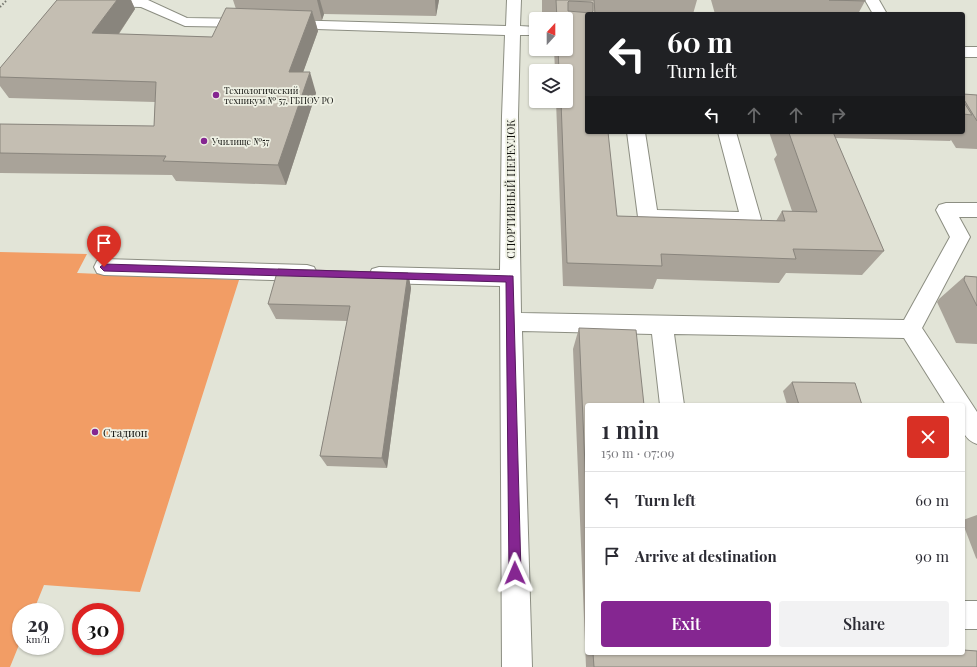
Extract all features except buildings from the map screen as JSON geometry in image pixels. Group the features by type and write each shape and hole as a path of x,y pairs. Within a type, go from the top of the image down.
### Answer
{"street":[{"name":"СПОРТИВНЫЙ ПЕРЕУЛОК","path":"514,0 510,116 510,278 517,667"},
{"path":"872,0 879,12"},
{"path":"90,2 143,3 185,22 529,31"},
{"path":"965,52 977,52"},
{"path":"636,134 648,217 752,219 728,134"},
{"path":"910,329 960,237 946,210 977,210"},
{"path":"104,267 325,274"},
{"path":"364,275 510,278"},
{"path":"511,322 910,329"},
{"path":"662,325 672,403"},
{"path":"910,329 958,403"},
{"path":"965,414 977,433"},
{"path":"965,614 977,615"}],"path":[{"path":"0,7 7,0"}],"shaded area":[{"name":"Стадион","path":"0,252 87,254 77,273 239,280 140,592 44,585 37,603 12,603 12,655 15,655 10,667 0,667"}],"place":[{"name":"Технологический техникум № 57, ГБПОУ РО","path":"216,95"},
{"name":"Училище №57","path":"204,141"},
{"name":"Стадион","path":"95,432"}],"route":[{"path":"104,267 510,278 515,573"}]}
